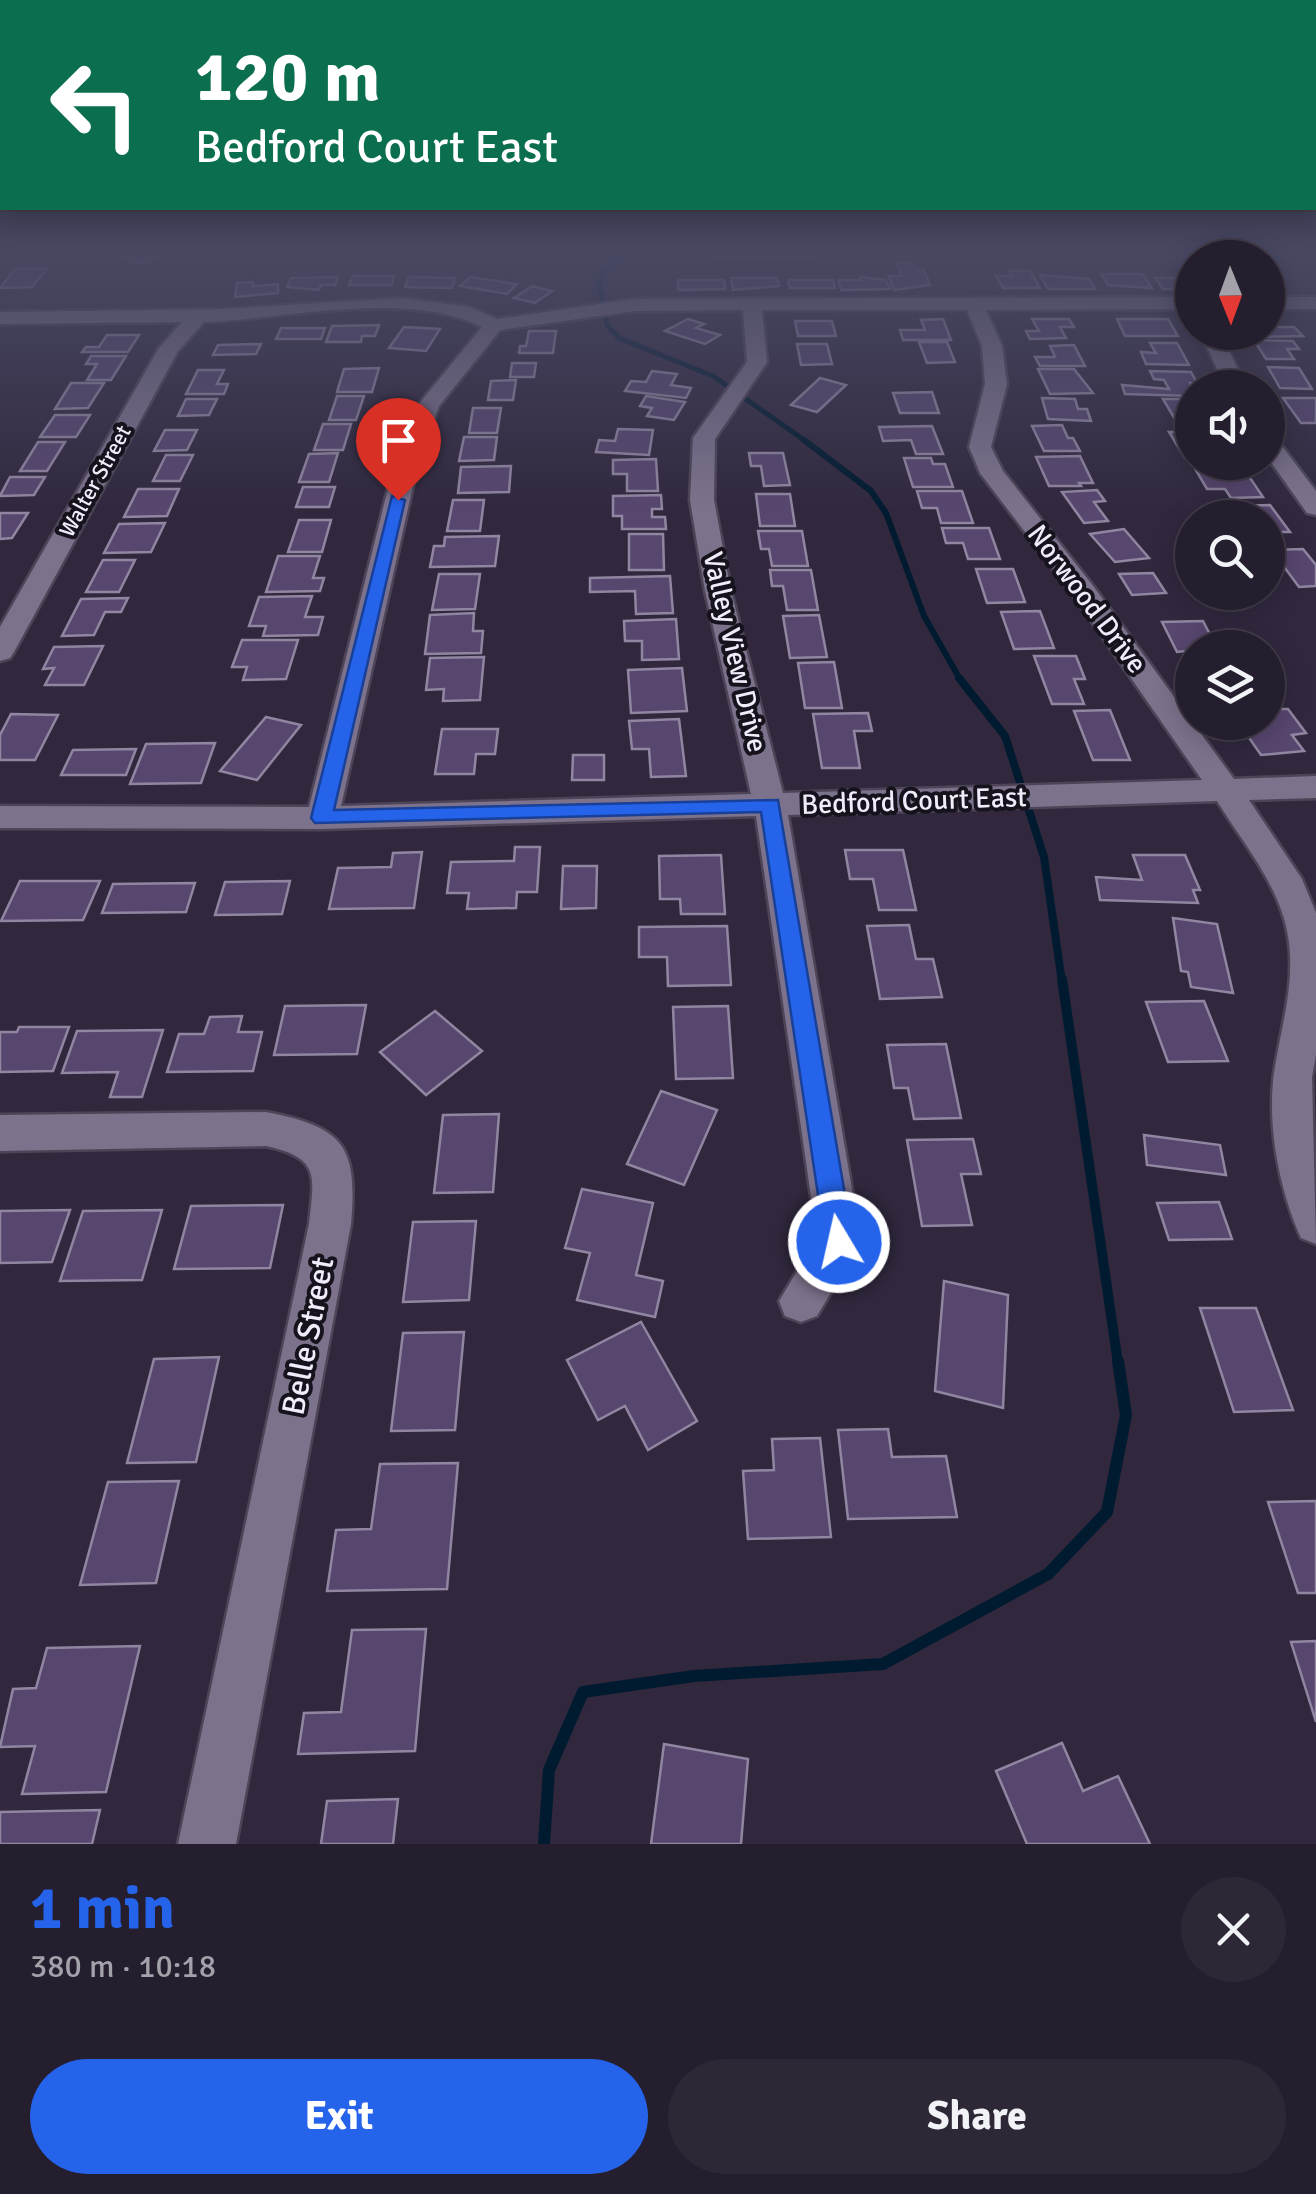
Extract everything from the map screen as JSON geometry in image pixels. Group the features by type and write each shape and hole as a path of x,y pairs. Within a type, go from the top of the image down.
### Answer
{"street":[{"name":"Walter Street","path":"0,652 177,339"},
{"path":"322,818 406,464 420,422 483,339"},
{"name":"Valley View Drive","path":"755,339 757,362 704,438 702,500 718,591 770,805 839,1242 800,1301"},
{"name":"Norwood Drive","path":"989,339 996,384 980,448 992,473 1085,593 1228,792 1290,888 1305,932 1311,973 1293,1077 1294,1144 1316,1224"},
{"path":"1285,466 1316,508"},
{"name":"Bedford Court East","path":"0,816 322,818 1316,788"},
{"name":"Belle Street","path":"0,1133 266,1129 320,1147 329,1160 334,1183 330,1224 208,1844"}],"building":[{"path":"104,339 136,339 128,352 82,352 86,347 99,347"},
{"path":"327,339 361,339 361,342 326,342"},
{"path":"395,339 434,339 426,351 389,348"},
{"path":"527,339 555,339 553,353 519,353 520,346 526,346"},
{"path":"1285,341 1293,341 1299,349 1287,349 1294,359 1266,359 1260,350 1285,350"},
{"path":"919,342 947,342 955,362 927,363"},
{"path":"1150,343 1175,343 1175,350 1181,350 1189,365 1146,364 1141,352 1156,353"},
{"path":"261,344 256,354 213,355 218,345"},
{"path":"797,344 827,344 832,364 801,365"},
{"path":"1074,345 1085,366 1040,366 1035,357 1055,357 1050,346"},
{"path":"91,356 126,356 111,380 87,380 97,364 86,364"},
{"path":"512,363 536,363 534,377 510,377"},
{"path":"1268,367 1299,368 1312,389 1285,388 1285,370"},
{"path":"379,368 372,392 337,392 344,369"},
{"path":"1038,369 1074,369 1093,393 1050,394"},
{"path":"198,370 224,370 217,384 228,384 224,394 186,394"},
{"path":"652,371 677,374 671,385 691,388 686,398 625,391 631,381 646,382"},
{"path":"1150,371 1175,372 1175,395 1125,394 1122,385 1169,389 1164,380 1154,379"},
{"path":"820,378 846,385 817,412 791,405"},
{"path":"516,380 513,400 488,400 491,381"},
{"path":"71,383 104,383 88,408 55,409"},
{"path":"932,392 939,413 900,413 893,393"},
{"path":"337,396 364,396 356,420 329,420"},
{"path":"646,396 685,402 674,420 647,416 652,408 640,406"},
{"path":"1042,398 1075,399 1078,409 1087,409 1091,421 1048,419"},
{"path":"1285,398 1316,398 1316,423 1301,423"},
{"path":"186,399 217,399 209,415 178,416"},
{"path":"1163,399 1175,399 1175,419"},
{"path":"473,408 501,408 497,433 469,433"},
{"path":"55,415 90,415 76,437 40,437"},
{"path":"323,424 351,424 343,450 314,450"},
{"path":"1062,425 1080,451 1044,451 1032,426"},
{"path":"932,426 943,454 916,454 911,440 883,441 879,427"},
{"path":"618,429 653,430 649,455 596,452 599,440 615,441"},
{"path":"165,430 197,430 187,450 154,451"},
{"path":"464,437 497,437 494,460 459,461"},
{"path":"38,442 65,442 47,471 20,471"},
{"path":"338,453 329,482 299,482 309,454"},
{"path":"749,453 783,453 790,485 764,486 761,466 751,466"},
{"path":"166,455 193,455 180,481 153,481"},
{"path":"1080,456 1093,483 1079,483 1081,486 1049,486 1036,457"},
{"path":"904,458 931,458 933,464 945,464 953,487 913,487"},
{"path":"656,459 658,491 627,491 627,474 613,474 613,460"},
{"path":"511,466 509,492 458,493 461,467"},
{"path":"10,477 45,477 34,495 0,496"},
{"path":"1202,480 1251,480 1263,497 1231,498 1225,489 1207,489"},
{"path":"303,487 335,487 329,507 296,507"},
{"path":"138,489 179,489 167,516 124,517"},
{"path":"1097,490 1105,501 1094,502 1108,521 1084,523 1062,492"},
{"path":"917,491 962,491 973,523 941,523 937,508 922,508"},
{"path":"756,494 790,494 795,526 760,526"},
{"path":"661,495 662,509 652,509 652,517 665,517 666,529 622,529 622,516 613,516 613,496"},
{"path":"453,500 484,500 480,531 447,531"},
{"path":"0,513 28,513 12,538 0,539"},
{"path":"299,520 331,520 322,552 288,552"},
{"path":"165,523 151,552 104,553 119,524"},
{"path":"942,528 989,528 1000,559 968,559 963,543 946,543"},
{"path":"1124,529 1149,558 1115,562 1090,534"},
{"path":"758,531 802,531 808,566 772,566 769,549 761,549"},
{"path":"629,534 663,534 664,570 629,570"},
{"path":"499,536 495,566 430,567 434,546 444,546 445,537"},
{"path":"1303,549 1316,565 1316,586 1299,587 1285,568 1285,550"},
{"path":"278,556 320,556 313,578 324,578 320,591 266,592"},
{"path":"103,560 135,560 119,592 86,592"},
{"path":"976,569 1013,569 1025,602 987,603"},
{"path":"770,570 811,570 818,610 787,610 783,586 772,586"},
{"path":"1153,573 1166,593 1132,595 1119,574"},
{"path":"439,574 480,574 475,609 432,610"},
{"path":"670,576 673,613 636,614 635,591 590,592 590,578"},
{"path":"312,596 305,617 323,617 318,635 263,636 266,626 249,626 259,597"},
{"path":"128,598 121,612 105,612 94,635 62,636 81,599"},
{"path":"1040,611 1054,648 1014,649 1001,612"},
{"path":"474,613 473,631 483,631 481,653 425,654 430,615"},
{"path":"819,615 827,657 790,658 783,616"},
{"path":"676,619 679,659 642,660 642,641 625,641 624,621"},
{"path":"1203,621 1208,630 1175,630 1175,648 1162,622"},
{"path":"242,640 298,640 286,679 243,680 247,667 232,667"},
{"path":"103,646 84,685 45,685 54,668 43,669 54,647"},
{"path":"1034,656 1076,656 1085,679 1074,679 1084,704 1052,704"},
{"path":"484,657 480,700 443,701 444,689 426,690 430,658"},
{"path":"834,662 842,708 805,708 798,663"},
{"path":"682,668 687,711 631,713 628,670"},
{"path":"1288,709 1306,733 1292,735 1304,751 1261,755 1251,740 1285,740"},
{"path":"1110,710 1130,760 1093,760 1074,711"},
{"path":"868,713 872,731 854,731 860,768 822,768 813,714"},
{"path":"11,714 58,715 35,760 0,760 0,735"},
{"path":"266,717 301,725 257,780 220,771"},
{"path":"679,719 686,776 651,777 649,749 632,749 629,721"},
{"path":"442,729 498,729 495,754 476,754 474,774 435,774"},
{"path":"215,743 201,783 130,784 146,744"},
{"path":"136,749 126,775 61,775 73,750"},
{"path":"573,755 604,755 604,780 572,780"},
{"path":"515,847 540,847 537,892 517,892 516,908 467,909 469,893 447,893 451,862 514,861"},
{"path":"845,850 903,850 916,910 879,910 873,879 850,879"},
{"path":"422,852 414,908 329,909 338,868 391,867 393,853"},
{"path":"721,855 725,914 681,914 680,899 660,899 659,856"},
{"path":"1133,855 1185,855 1200,890 1193,890 1198,903 1100,900 1096,877 1142,880"},
{"path":"563,866 597,866 596,908 561,909"},
{"path":"20,881 100,881 83,920 1,921"},
{"path":"290,881 282,914 215,915 225,882"},
{"path":"195,883 186,912 102,913 113,884"},
{"path":"1173,918 1217,924 1233,993 1191,987 1188,972 1181,971"},
{"path":"909,925 916,959 933,959 942,997 880,999 867,926"},
{"path":"727,926 731,985 668,986 667,957 639,957 639,927"},
{"path":"1204,1001 1228,1061 1168,1062 1146,1002"},
{"path":"366,1005 357,1054 274,1055 285,1006"},
{"path":"728,1006 733,1078 676,1079 673,1007"},
{"path":"435,1011 482,1051 426,1095 380,1052"},
{"path":"242,1016 238,1032 262,1032 253,1071 167,1072 179,1034 204,1034 210,1017"},
{"path":"19,1027 69,1027 53,1071 0,1072 0,1032 17,1032"},
{"path":"163,1030 142,1097 110,1097 118,1072 62,1073 77,1031"},
{"path":"946,1044 961,1118 914,1119 908,1088 894,1088 887,1045"},
{"path":"661,1091 717,1110 684,1185 627,1164"},
{"path":"499,1114 493,1192 434,1193 443,1115"},
{"path":"1144,1135 1220,1145 1226,1175 1147,1165"},
{"path":"973,1139 981,1174 961,1174 972,1225 922,1226 907,1140"},
{"path":"582,1189 653,1203 636,1275 663,1281 655,1317 577,1300 590,1253 565,1248"},
{"path":"1219,1202 1232,1239 1169,1240 1157,1203"},
{"path":"283,1205 270,1268 174,1269 191,1206"},
{"path":"70,1210 52,1262 0,1263 0,1211"},
{"path":"162,1210 142,1280 60,1281 83,1211"},
{"path":"476,1221 469,1300 403,1302 413,1222"},
{"path":"944,1281 1008,1295 1003,1408 935,1391"},
{"path":"1200,1308 1256,1308 1293,1410 1234,1412"},
{"path":"641,1322 697,1421 648,1450 625,1406 598,1420 567,1360"},
{"path":"464,1332 455,1430 391,1431 403,1333"},
{"path":"219,1357 196,1462 127,1463 154,1359"},
{"path":"888,1429 892,1457 946,1456 957,1517 848,1519 838,1430"},
{"path":"820,1438 831,1537 748,1539 743,1471 774,1470 772,1439"},
{"path":"458,1463 447,1589 327,1591 336,1530 371,1529 380,1464"},
{"path":"179,1481 156,1583 80,1585 108,1482"},
{"path":"1316,1501 1316,1593 1298,1593 1268,1502"},
{"path":"426,1629 415,1751 298,1754 304,1713 341,1712 352,1630"},
{"path":"1316,1641 1316,1722 1291,1642"},
{"path":"140,1646 106,1792 22,1794 35,1746 0,1747 13,1689 36,1688 47,1648"},
{"path":"1062,1743 1083,1791 1118,1776 1150,1844 1027,1844 996,1771"},
{"path":"664,1744 748,1759 741,1844 651,1844"},
{"path":"398,1799 393,1844 321,1844 327,1801"},
{"path":"100,1810 92,1844 0,1844 0,1812"}],"waterway":[{"path":"622,339 713,376 807,442"},
{"path":"804,440 871,491 886,513 924,616 960,679"},
{"path":"960,679 1005,736 1044,857 1062,982"},
{"path":"1062,979 1118,1363"},
{"path":"544,1844 549,1770 583,1692 694,1676 883,1664 1048,1574 1107,1512 1126,1415 1118,1361"}],"route":[{"path":"398,500 322,818 770,805 839,1242"}]}
